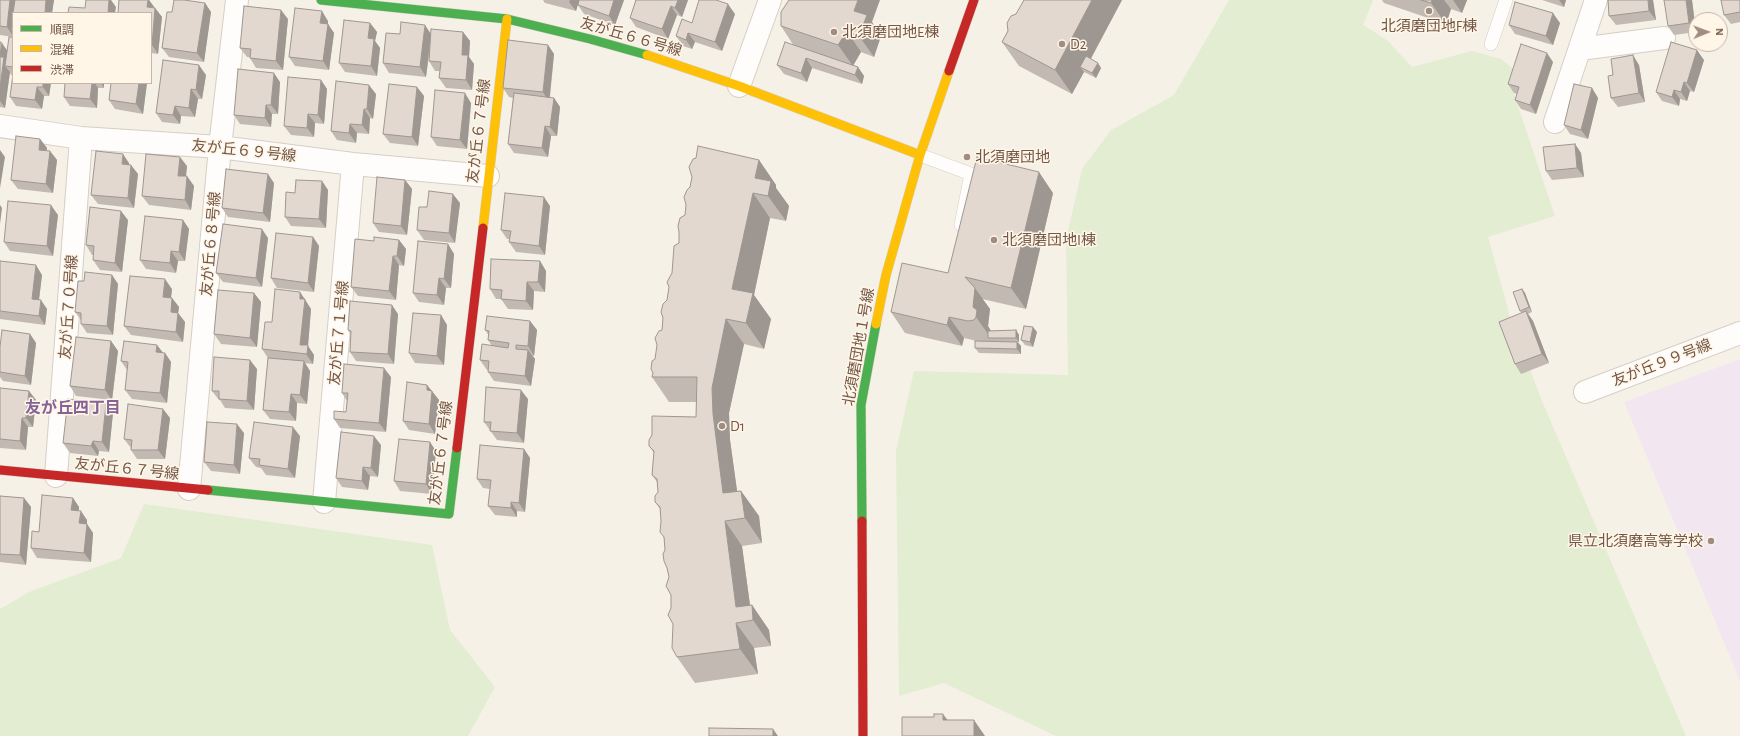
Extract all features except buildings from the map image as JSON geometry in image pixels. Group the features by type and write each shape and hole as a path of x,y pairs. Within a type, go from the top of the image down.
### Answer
{"street":[{"name":"友が丘６８号線","path":"189,489 220,147 236,0"},
{"name":"友が丘６６号線","path":"320,0 372,3 507,19 590,39 665,60 739,86 920,155"},
{"path":"739,86 770,0"},
{"name":"北須磨団地１号線","path":"863,736 861,405 886,275 920,155 974,0"},
{"path":"1554,122 1596,0"},
{"name":"友が丘６７号線","path":"0,470 449,514 507,19"},
{"path":"1580,49 1664,38"},
{"name":"友が丘６９号線","path":"0,126 81,138 220,147 353,164 488,176"},
{"name":"友が丘７０号線","path":"56,476 81,138"},
{"name":"友が丘７１号線","path":"324,502 353,164"},
{"name":"友が丘９９号線","path":"1585,392 1740,333"}],"lane":[{"path":"1491,44 1506,0"},
{"path":"920,155 971,174 958,240"},
{"path":"886,275 900,276"}],"shaded area":[{"name":"県立北須磨高等学校","path":"1740,359 1740,681 1624,402"}],"green space":[{"path":"1229,0 1373,0 1363,25 1387,40 1412,67 1472,51 1501,59 1516,71 1514,94 1555,216 1488,237 1511,320 1542,401 1686,736 1056,736 944,683 899,696 896,451 914,371 1068,375 1066,240 1082,169 1111,130 1174,95"},
{"path":"144,504 432,545 450,630 495,687 468,736 0,736 0,609 29,592 121,558"}],"traffic: fast":[{"path":"321,0 507,19 590,39 647,55"},
{"path":"862,521 861,405 876,324"},
{"path":"208,490 449,514 457,448"}],"traffic: slow":[{"path":"483,228 507,19"},
{"path":"647,55 739,86 920,155"},
{"path":"876,324 886,275 920,155 949,71"}],"traffic: jam":[{"path":"949,71 974,0"},
{"path":"457,448 483,228"},
{"path":"0,470 208,490"},
{"path":"862,521 863,736"}],"place":[{"name":"北須磨団地F棟","path":"1429,11"},
{"name":"北須磨団地E棟","path":"834,32"},
{"name":"D2","path":"1062,44"},
{"name":"北須磨団地","path":"967,157"},
{"name":"北須磨団地I棟","path":"994,240"},
{"name":"D1","path":"722,426"},
{"name":"県立北須磨高等学校","path":"1711,541"}],"district":[{"name":"友が丘四丁目","path":"73,408"}]}
